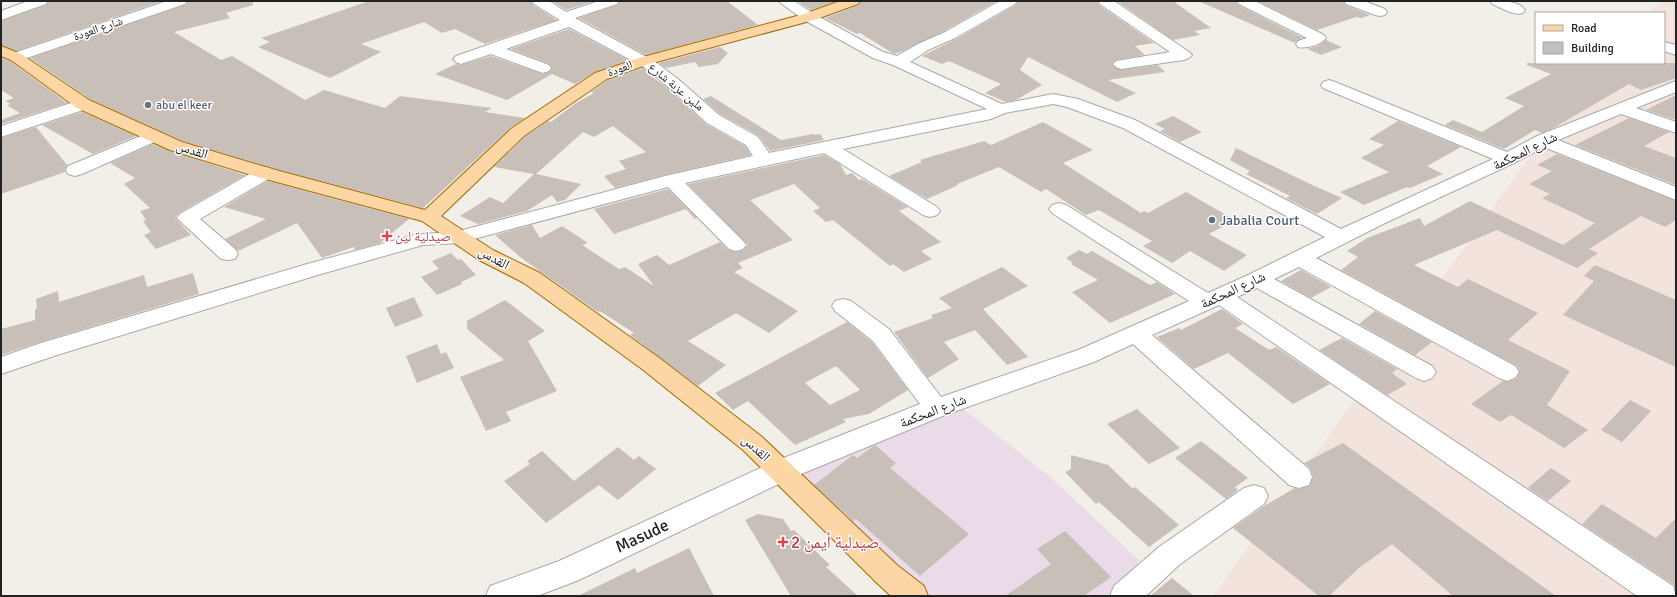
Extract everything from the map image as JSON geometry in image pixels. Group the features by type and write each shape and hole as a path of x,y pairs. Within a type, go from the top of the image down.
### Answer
{"main road":[{"name":"العودة","path":"430,217 518,132 601,76 644,61 809,17 853,1"},
{"name":"القدس","path":"8,54 83,104 176,146 430,217 486,255 532,278 650,363 752,443 887,574 913,596"}],"street":[{"path":"1,16 41,1"},
{"name":"شارع العودة","path":"8,54 180,1"},
{"name":"ملين عزبة شارع","path":"539,1 568,19 644,61 672,82 713,119 752,141 764,159"},
{"path":"461,59 492,49 612,1"},
{"path":"785,1 809,17 878,54 1000,108"},
{"path":"898,62 923,47 950,36 1010,1"},
{"path":"1105,1 1184,55 1121,64"},
{"path":"1244,1 1319,38 1303,44"},
{"path":"1351,1 1380,12"},
{"path":"1497,1 1518,10"},
{"path":"1665,46 1676,50"},
{"path":"492,49 543,68"},
{"path":"1329,86 1508,159"},
{"name":"شارع المحكمة","path":"780,471 936,408 1086,356 1257,279 1508,159 1543,140 1676,86"},
{"path":"1,366 49,349 314,268 422,240 459,237 672,180 764,159 991,114 1000,108 1053,99 1072,103 1129,124 1342,238"},
{"path":"1,132 83,104"},
{"path":"1622,109 1676,128"},
{"path":"75,170 154,136"},
{"path":"1543,140 1676,194"},
{"path":"827,147 930,211"},
{"path":"228,254 187,218 265,172"},
{"path":"672,180 736,245"},
{"path":"1059,209 1213,299 1662,596"},
{"path":"1299,258 1507,372"},
{"path":"1257,279 1424,372"},
{"path":"844,306 881,335 936,408"},
{"path":"1136,334 1299,477"},
{"name":"Masude","path":"501,596 569,571 780,471"},
{"path":"1125,596 1169,556 1254,496"}],"shaded area":[{"path":"1661,1 1676,1 1676,596 1213,596 1596,64 1665,64 1665,12 1650,12"},
{"path":"952,400 1049,476 1140,561 1108,596 924,596 795,478"}],"building":[{"path":"49,1 162,1 16,51 1,45 1,21 46,5"},
{"path":"188,1 253,1 253,5 226,13 230,18 174,32 221,60 232,56 305,100 324,90 385,108 400,96 492,108 485,112 525,118 511,127 423,208 272,168 183,141 90,99 30,58 185,5"},
{"path":"369,1 531,1 533,5 557,20 485,44 455,29 442,33 424,22 361,44 381,52 330,78 258,47 270,42 261,38"},
{"path":"552,1 594,1 566,10"},
{"path":"620,1 727,1 758,25 646,55 579,18 617,5"},
{"path":"797,1 836,1 811,10"},
{"path":"861,1 997,1 944,31 894,54 860,33 857,34 825,18 859,5"},
{"path":"1018,1 1097,1 1099,5 1154,43 1135,46 1145,55 1116,60 1112,63 1112,65 1121,70 1158,65 1165,72 1108,80 1136,93 1117,102 1028,57 1020,70 1042,85 1016,100 1006,102 985,93 1001,84 949,61 942,64 922,56 956,39 1016,5"},
{"path":"1117,1 1173,1 1211,28 1194,31 1200,35 1173,40"},
{"path":"1198,1 1236,1 1238,5 1303,38 1295,43"},
{"path":"1258,1 1343,1 1345,5 1370,15 1362,18 1356,17 1317,30"},
{"path":"569,29 628,60 595,72 575,84 552,74 507,100 435,74 456,64 461,65 491,56 543,74 549,72 552,69 550,64 510,49"},
{"path":"1326,40 1342,47 1321,55 1307,49 1318,46"},
{"path":"720,47 728,53 718,64 699,67 695,62 666,68 659,63"},
{"path":"1,58 10,61 67,103 1,124 1,120 20,113 7,105 11,104 5,101 14,98 1,90"},
{"path":"1527,63 1676,63 1676,78 1641,90 1629,84 1555,127 1542,133 1535,130 1504,149 1445,125 1453,120 1482,132 1524,106 1505,98 1551,74 1527,65"},
{"path":"643,68 648,72 645,72 665,86 706,124 745,146 751,155 615,188 604,176 626,169 619,161 646,152 613,126 594,137 583,132 536,174 581,184 565,200 557,202 552,195 527,211 478,224 460,216 490,197 503,203 534,174 494,167 525,137 548,121 551,122 576,103 594,93 591,92 608,80"},
{"path":"1676,95 1676,120 1646,110"},
{"path":"711,96 781,140 820,134 824,140 770,151 759,136 720,114 703,99"},
{"path":"82,112 136,136 93,154 42,125"},
{"path":"1173,116 1202,132 1180,142 1160,131 1165,129 1155,124"},
{"path":"1629,118 1669,132 1644,146 1676,158 1676,185 1575,145"},
{"path":"1398,121 1461,147 1427,166 1443,174 1364,205 1340,192 1389,172 1361,158 1384,145 1369,139"},
{"path":"1043,122 1093,150 1063,163 1141,213 1144,211 1148,213 1186,192 1235,220 1209,234 1247,255 1224,271 1190,251 1172,263 1143,246 1152,241 1099,210 1086,215 1046,189 1041,192 999,167 957,184 958,185 927,199 889,176 922,162 920,160 984,141 991,145"},
{"path":"36,127 67,165 65,172 1,194 1,138"},
{"path":"153,144 170,151 245,175 179,213 175,218 191,235 156,249 144,235 151,232 143,221 146,220 140,211 150,208 124,184 135,178 110,163"},
{"path":"1236,148 1342,198 1317,214 1286,198 1290,196 1246,174 1250,171 1230,160"},
{"path":"1557,154 1676,201 1676,220 1665,227 1641,216 1589,249 1598,253 1577,268 1497,230 1414,265 1458,287 1468,279 1538,313 1508,340 1570,371 1547,405 1588,430 1564,448 1511,415 1500,422 1471,404 1503,381 1508,382 1516,379 1520,371 1516,365 1341,270 1358,257 1347,251 1367,238 1420,218 1424,226 1470,201 1563,245 1595,223 1542,198 1550,194 1529,184 1552,171 1537,165"},
{"path":"824,155 840,164 846,175 852,173 859,180 862,179 908,207 899,211 941,242 921,251 932,259 904,272 893,264 890,266 833,220 826,222 813,211 820,208 794,184 750,200 793,240 738,263 743,268 734,272 798,311 769,333 736,313 688,341 726,365 698,386 630,335 634,333 600,311 598,312 520,257 495,235 532,225 540,238 562,226 588,243 582,245 619,269 625,267 654,286 638,264 657,255 669,265 720,242 728,250 736,252 743,250 748,245 688,184"},
{"path":"268,181 409,219 380,243 355,250 354,247 322,258 297,223 238,251 225,239 266,219 224,207"},
{"path":"668,189 697,218 695,219 686,209 614,234 594,209"},
{"path":"1079,250 1087,254 1092,251 1150,285 1157,282 1175,294 1110,323 1072,292 1098,280 1071,264 1073,263 1066,258"},
{"path":"451,253 458,260 461,259 476,275 461,282 462,284 437,295 421,277 439,269 432,261"},
{"path":"1595,265 1676,300 1676,367 1563,315 1594,281 1584,276"},
{"path":"1002,267 1028,286 983,309 1028,357 1007,365 975,330 944,342 959,359 928,378 894,332 933,318 931,315 952,308 939,298"},
{"path":"1301,270 1331,287 1311,298 1281,281"},
{"path":"193,273 199,294 1,355 1,329 35,320 35,309 37,309 36,299 58,291 59,302 144,275 147,287"},
{"path":"414,297 423,316 395,327 386,308"},
{"path":"505,300 545,331 528,341 557,391 506,412 511,421 486,431 460,377 504,360 467,329 467,321"},
{"path":"1222,309 1243,324 1235,328 1269,350 1276,347 1330,384 1293,404 1228,353 1194,369 1157,337 1179,328 1181,330"},
{"path":"1375,311 1432,342 1415,355 1359,324"},
{"path":"847,322 872,342 908,390 869,414 843,419 846,422 795,445 748,401 733,410 715,393","holes":["836,366 860,390 830,405 805,383"]},
{"path":"1342,338 1397,369 1392,373 1407,384 1387,395 1319,350"},
{"path":"437,344 441,354 446,352 454,368 417,383 406,356"},
{"path":"1630,400 1651,411 1622,442 1601,430"},
{"path":"1137,409 1180,448 1149,464 1107,424"},
{"path":"1201,441 1248,478 1235,487 1238,490 1226,499 1175,458"},
{"path":"1343,443 1556,596 1453,596 1392,544 1359,568 1329,596 1319,596 1233,528 1264,506 1295,488 1299,489 1309,486 1313,476 1310,468 1304,463"},
{"path":"875,445 896,463 890,468 969,534 920,576 856,519 853,521 814,485 853,455 857,458"},
{"path":"618,447 634,460 639,456 656,469 618,500 599,485 546,523 504,481 530,464 527,461 542,451 574,481"},
{"path":"1071,455 1108,465 1133,489 1135,487 1179,525 1149,547 1099,502 1096,504 1065,472 1071,469"},
{"path":"1551,468 1571,481 1548,501 1528,488"},
{"path":"1602,504 1656,538 1676,518 1676,591 1674,585 1582,524"},
{"name":"صيدلية أيمن 2","path":"758,514 783,519 791,531 794,530 830,565 826,567 858,596 791,596 745,520"},
{"path":"1065,531 1111,577 1084,596 1005,596 1051,564 1037,549"},
{"path":"689,548 714,596 578,596 635,568 637,573"},
{"path":"1172,578 1194,596 1150,596"}],"place":[{"name":"abu el keer","path":"148,105"},
{"name":"Jabalia Court","path":"1212,220"},
{"name":"صيدلية لين","path":"387,236"},
{"name":"صيدلية أيمن 2","path":"783,542"}]}
